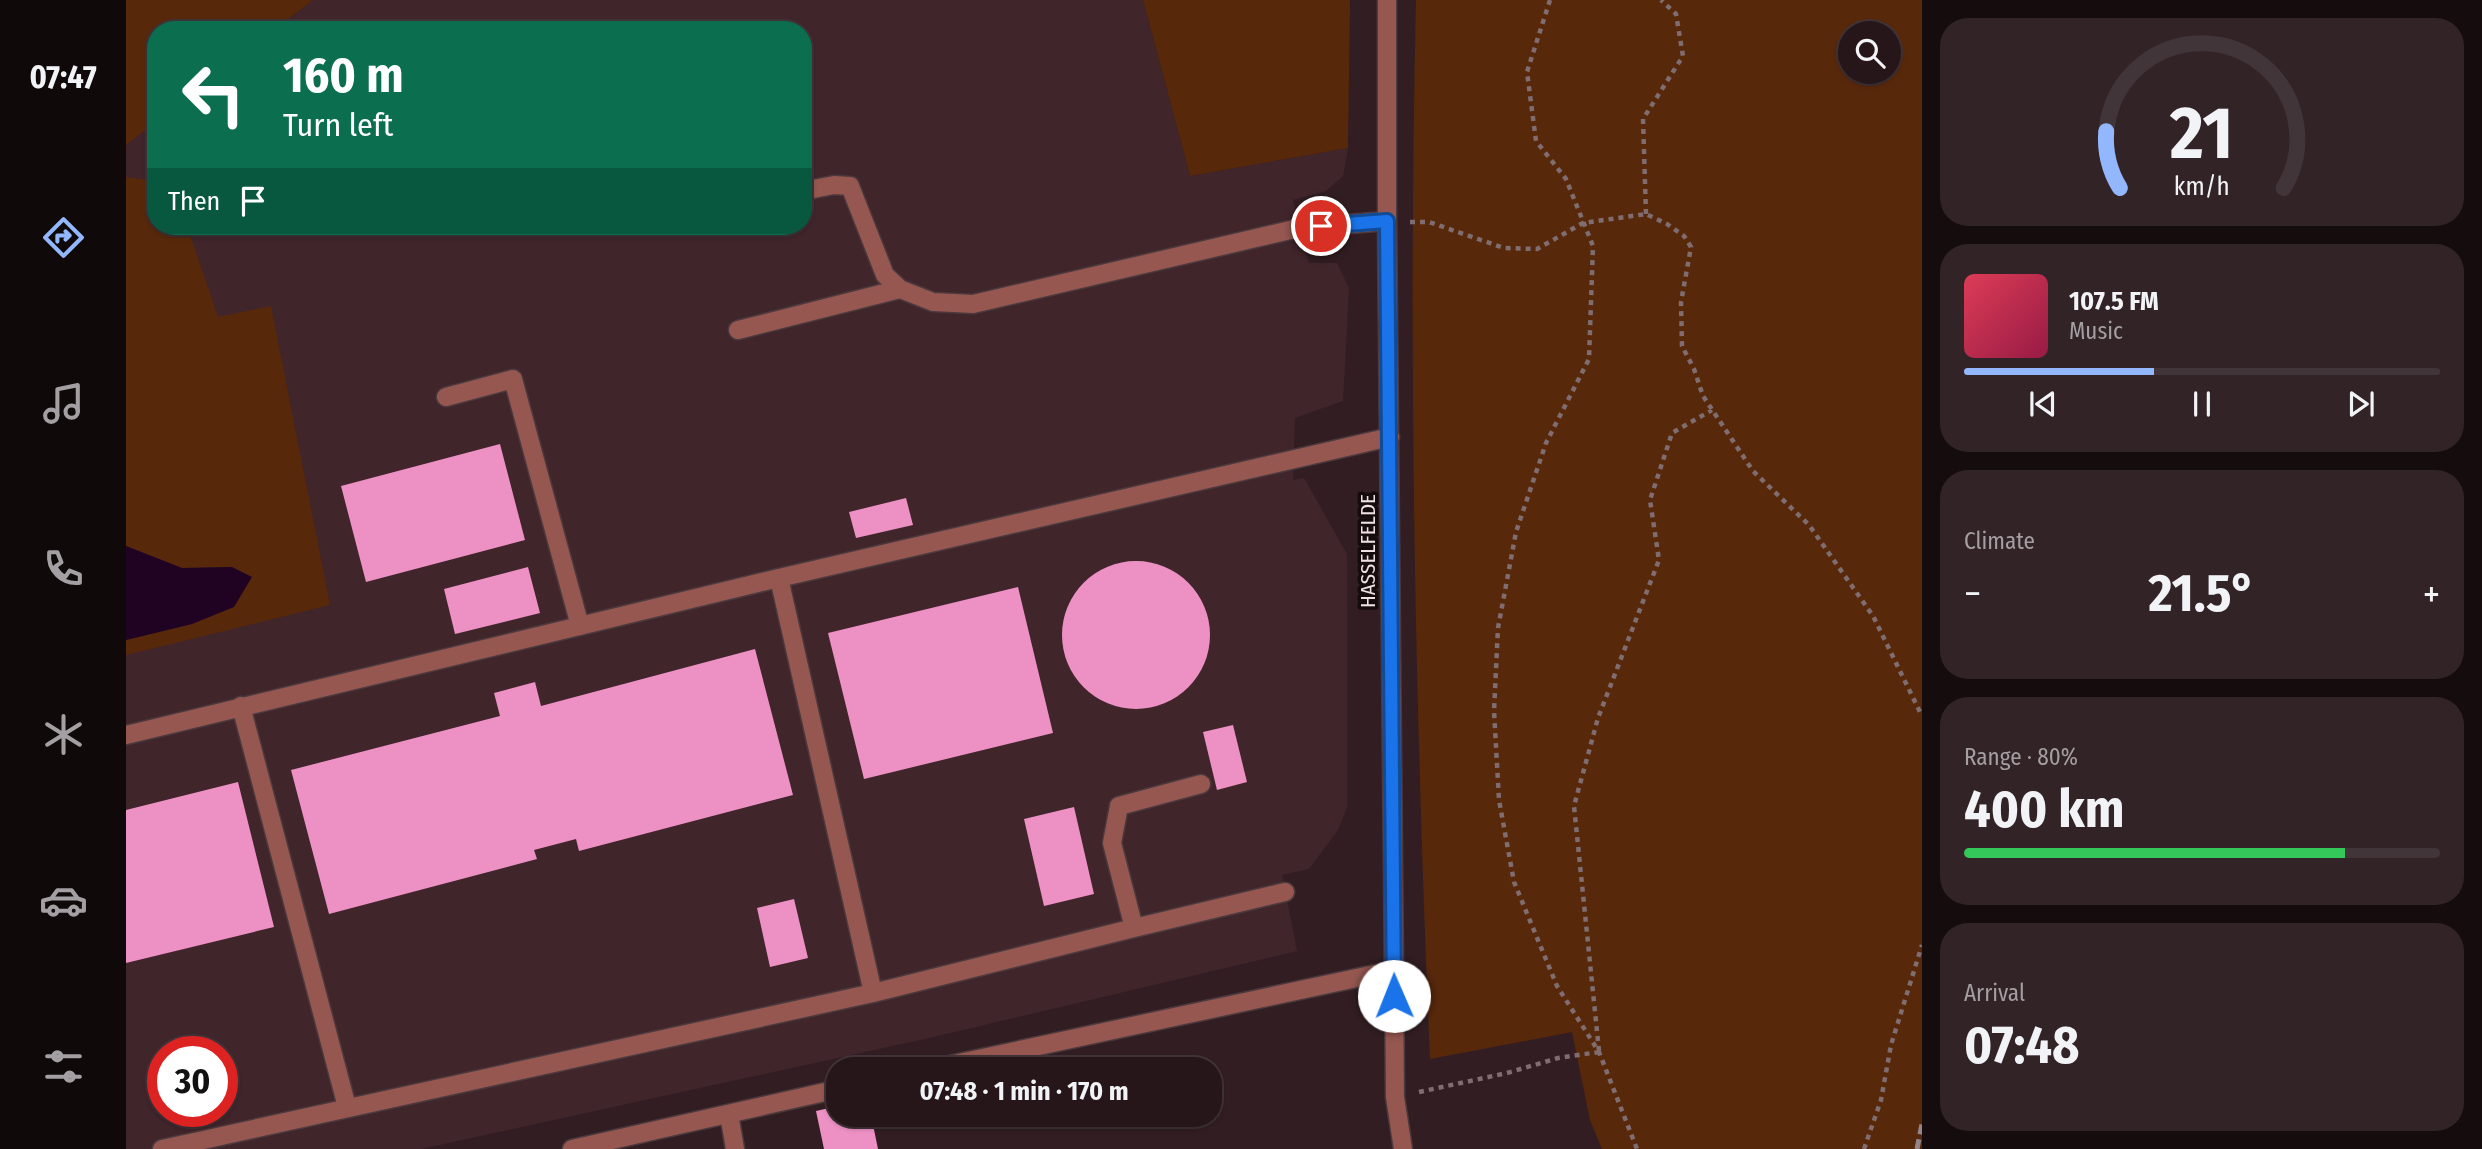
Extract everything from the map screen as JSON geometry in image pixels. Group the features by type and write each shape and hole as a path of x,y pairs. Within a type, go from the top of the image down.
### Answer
{"street":[{"name":"HASSELFELDE","path":"1387,0 1394,970 1396,1100 1403,1149"},
{"path":"812,189 834,185 850,186 885,275 900,289 933,302 973,304 1299,228 1387,221"},
{"path":"738,330 900,289"},
{"path":"446,397 513,379 580,626"},
{"path":"126,735 779,578 1390,437"},
{"path":"779,578 873,993"},
{"path":"241,706 347,1107"},
{"path":"1133,928 1112,843 1119,806 1201,784"},
{"path":"162,1149 873,993 1285,892"},
{"path":"986,1057 1394,970"},
{"path":"572,1149 826,1092"},
{"path":"729,1114 735,1149"}],"path":[{"path":"1550,0 1527,72 1536,141 1566,178 1593,246 1589,359 1546,443 1516,532 1497,628 1493,711 1499,800 1514,882 1557,986 1599,1052 1637,1149"},
{"path":"1646,214 1643,119 1683,56 1676,14 1661,0"},
{"path":"1387,221 1429,222 1504,248 1537,249 1583,223 1646,214 1684,236 1691,247 1681,302 1682,346 1695,369 1703,396 1754,471 1809,525 1873,616 1922,716"},
{"path":"1599,1052 1574,806 1598,718 1659,560 1650,500 1672,433 1712,410"},
{"path":"1864,1149 1881,1100 1891,1045 1922,945"},
{"path":"1396,1100 1558,1058 1599,1052"}],"shaded area":[{"path":"126,0 313,0 286,21 147,21 147,129 126,145"},
{"path":"313,0 1143,0 1190,176 1348,148 1343,176 1326,191 1293,200 1309,263 1337,263 1349,288 1343,401 1295,418 1293,480 1304,478 1347,554 1347,807 1338,830 1309,869 1282,875 1297,951 929,1038 842,1057 826,1057 826,1061 421,1149 126,1149 126,145 147,129 147,235 812,235 812,21 286,21"},
{"path":"1143,0 1350,0 1348,148 1190,176"},
{"path":"1416,0 1922,0 1922,1149 1602,1149 1590,1120 1572,1032 1430,1059 1414,530"},
{"path":"126,177 147,180 147,235 190,235 218,317 271,306 330,605 126,655 126,640 192,624 231,567 182,568 126,546"},
{"path":"126,546 182,568 232,567 252,577 234,607 192,624 126,640"}],"building":[{"path":"500,444 525,540 366,582 341,486"},
{"path":"906,498 913,525 856,538 849,512"},
{"path":"1136,561 1164,566 1189,582 1205,607 1210,635 1205,663 1189,688 1164,704 1136,709 1108,704 1083,688 1067,663 1062,635 1067,607 1083,582 1108,566"},
{"path":"528,567 540,613 455,634 444,589"},
{"path":"1018,587 1053,733 864,779 828,633"},
{"path":"755,649 793,795 579,851 576,839 534,850 537,859 329,914 291,770 500,716 494,693 535,682 541,706"},
{"path":"1233,725 1247,782 1217,790 1203,732"},
{"path":"238,782 274,927 126,963 126,810"},
{"path":"1074,807 1094,894 1044,906 1024,819"},
{"path":"794,899 808,958 770,967 757,908"},
{"path":"826,1109 826,1127 873,1127 878,1149 824,1149 816,1111"}],"railway":[{"path":"1917,1149 1922,1124"}],"route":[{"path":"1321,226 1387,221 1394,996"}]}
